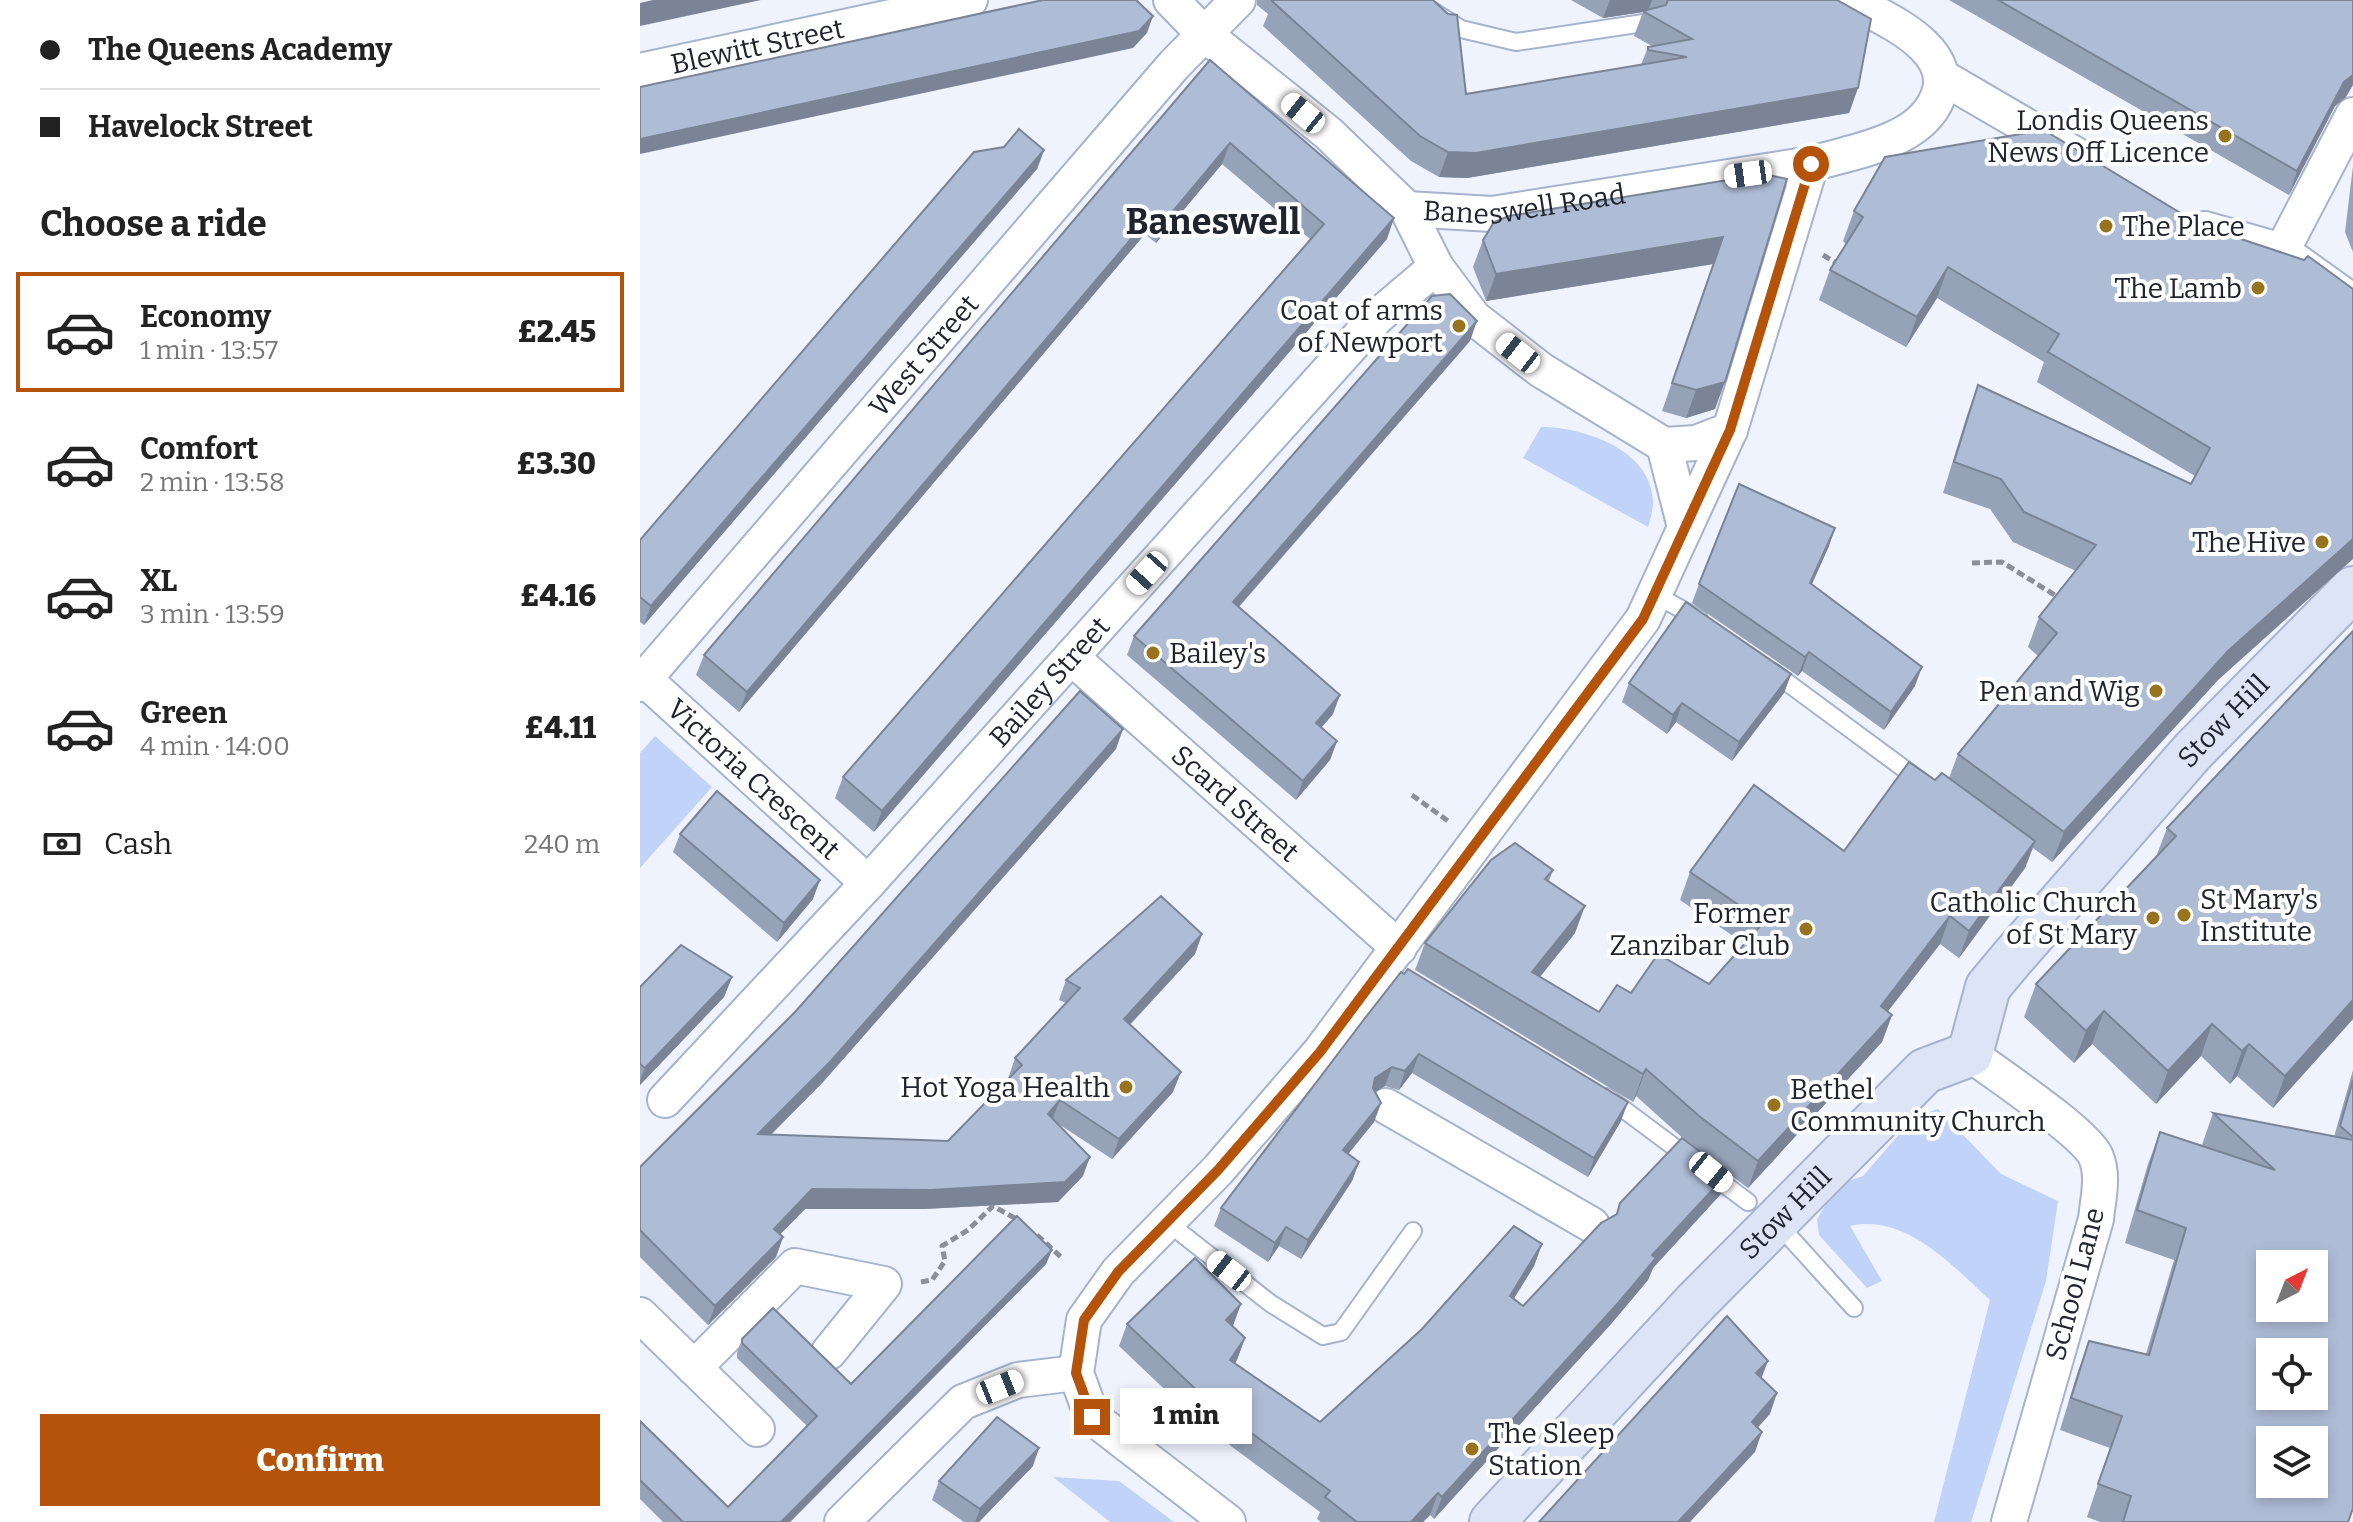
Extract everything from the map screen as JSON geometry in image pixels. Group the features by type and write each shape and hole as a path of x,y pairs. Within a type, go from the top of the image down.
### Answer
{"street":[{"name":"Blewitt Street","path":"640,71 970,0"},
{"name":"Baneswell Road","path":"1171,0 1203,33 1328,133 1407,209 1492,214 1811,164 1888,140 1918,125 1939,94 1942,77"},
{"name":"West Street","path":"642,679 1203,33 1238,0"},
{"path":"1851,0 1914,37 1937,62 1942,77 2100,169"},
{"path":"2282,251 2353,115"},
{"path":"1228,1522 1092,1417 1076,1373 1084,1320 1118,1272 1327,1060 1394,961 1571,719 1656,595 1730,430 1811,164"},
{"path":"1407,209 1436,267 1474,318 1541,370 1664,445 1696,443 1730,430"},
{"path":"2178,214 2203,229 2282,251 2353,302"},
{"name":"Bailey Street","path":"665,1100 868,883 1377,317 1436,267"},
{"path":"1664,445 1685,527"},
{"name":"Stow Hill","path":"1492,1522 1695,1303 1763,1212 1925,1071 1970,1054 1988,987 2193,751 2353,589"},
{"name":"Scard Street","path":"1071,657 1256,823 1394,961"},
{"name":"Victoria Crescent","path":"642,679 868,883"},
{"name":"School Lane","path":"1970,1054 2074,1134 2095,1154 2101,1174 2096,1219 2009,1522"},
{"path":"1386,1106 1592,1225"},
{"path":"694,1368 795,1266 884,1284 829,1352"},
{"path":"640,1315 757,1429"},
{"path":"842,1522 963,1402 1018,1380 1076,1373"}],"lane":[{"path":"1415,0 1461,29 1516,42 1650,22"},
{"path":"1656,595 1711,626"},
{"path":"1756,660 1932,789"},
{"path":"1589,1087 1692,1157 1763,1212 1854,1308"},
{"path":"1167,1222 1270,1303 1323,1336 1341,1332 1413,1231"}],"path":[{"path":"1823,255 1841,266"},
{"path":"1972,563 2002,562 2025,573 2074,608"},
{"path":"884,1284 910,1285 932,1280 945,1261 942,1246 968,1230 993,1206 1016,1217 1063,1259"}],"shaded area":[{"path":"1541,427 1576,431 1595,437 1628,455 1641,468 1650,484 1653,502 1648,527 1523,458"},
{"path":"655,736 712,787 640,868 640,753"},
{"path":"1938,1109 2001,1174 2058,1201 2046,1281 1971,1522 1934,1522 1990,1300 1944,1258 1909,1235 1890,1227 1870,1224 1850,1226 1882,1281 1867,1288 1819,1235 1817,1219 1832,1194 1845,1182 1863,1176 1914,1117"},
{"path":"1053,1477 1119,1481 1174,1522 1110,1522"}],"building":[{"path":"1043,0 1136,0 1153,16 1139,31 640,139 640,87"},
{"path":"1274,0 1433,0 1448,14 1457,15 1466,94 1687,57 1648,50 1648,47 1692,39 1643,11 1666,5 1668,0 1837,0 1871,19 1858,88 1476,153 1448,152 1420,136"},
{"path":"1998,0 2353,0 2353,75 2344,82 2297,171"},
{"path":"1210,60 1394,218 882,811 843,777 1324,224 1230,143 1164,222 1153,213 747,692 704,655"},
{"path":"1019,129 1044,150 651,606 640,597 640,540 974,152 1004,147"},
{"path":"2044,130 2202,226 2304,260 2308,256 2353,289 2353,539 2228,651 2064,832 1958,754 2057,633 2039,617 2096,545 2024,512 2001,479 1954,462 1978,385 2191,484 2210,448 2048,352 2059,334 1948,267 1917,317 1830,270 1863,217 1854,211 1885,157"},
{"path":"1764,174 1787,179 1725,382 1696,390 1672,383 1723,237 1496,274 1483,240 1494,222 1509,216"},
{"path":"1450,294 1477,321 1233,602 1340,695 1316,723 1337,741 1303,781 1134,636 1432,296"},
{"path":"1739,484 1835,528 1810,583 1922,667 1891,712 1809,652 1805,657 1699,584"},
{"path":"1686,602 1791,674 1739,742 1682,703 1673,715 1629,683"},
{"path":"2353,631 2353,1000 2285,1076 2249,1044 2242,1051 2212,1024 2168,1071 2104,1011 2086,1031 2036,984 2176,836 2167,828"},
{"path":"1080,691 1123,729 830,1062 758,1134 948,1141 1022,1065 1015,1058 1080,988 1066,980 1161,896 1202,934 1124,1019 1181,1072 1119,1139 1060,1100 1048,1114 1090,1157 1065,1182 931,1190 812,1189 774,1229 783,1237 715,1306 640,1230 640,1167 795,1012"},
{"path":"1909,762 1935,780 1942,773 2035,841 1969,931 1950,916 1881,1006 1892,1015 1758,1161 1699,1116 1646,1069 1643,1074 1425,943 1491,860 1515,843 1553,870 1545,879 1585,906 1532,972 1599,1012 1617,985 1631,993 1658,954 1709,984 1764,922 1690,872 1754,785 1844,851"},
{"path":"717,791 820,880 784,923 680,834"},
{"path":"681,945 732,977 645,1068 640,1064 640,987"},
{"path":"1408,969 1628,1102 1594,1158 1419,1054 1405,1071 1392,1067 1375,1078 1373,1088 1381,1103 1343,1150 1359,1162 1308,1240 1286,1227 1275,1243 1221,1208 1401,972 1404,974"},
{"path":"2353,1080 2353,1137 2340,1126"},
{"path":"2213,1113 2353,1140 2353,1508 2348,1522 2123,1522 2131,1496 2098,1484 2122,1416 2071,1398 2089,1341 2149,1355 2186,1228 2137,1210 2160,1132 2275,1170"},
{"path":"1682,1138 1728,1173 1652,1255 1656,1258 1619,1302 1493,1441 1442,1497 1438,1493 1411,1522 1357,1522 1325,1497 1330,1491 1208,1401 1127,1324 1195,1258 1241,1304 1226,1320 1245,1338 1230,1360 1320,1422 1422,1329 1514,1226 1542,1244 1510,1296 1523,1306 1601,1223 1617,1214 1620,1203"},
{"path":"1017,1216 1052,1250 781,1522 683,1522 640,1480 640,1421 728,1507 817,1416 742,1343 742,1339 773,1308 851,1384"},
{"path":"1727,1316 1768,1361 1756,1373 1777,1393 1752,1422 1762,1432 1678,1522 1539,1522"},
{"path":"997,1417 1039,1448 980,1509 939,1481"}],"place":[{"name":"Londis Queens News Off Licence","path":"2225,136"},
{"name":"The Place","path":"2106,226"},
{"name":"The Lamb","path":"2258,288"},
{"name":"Coat of arms of Newport","path":"1459,326"},
{"name":"The Hive","path":"2322,542"},
{"name":"Bailey's","path":"1153,653"},
{"name":"Pen and Wig","path":"2156,691"},
{"name":"St Mary's Institute","path":"2184,915"},
{"name":"Catholic Church of St Mary","path":"2153,918"},
{"name":"Former Zanzibar Club","path":"1806,929"},
{"name":"Hot Yoga Health","path":"1126,1087"},
{"name":"Bethel Community Church","path":"1774,1105"},
{"name":"The Sleep Station","path":"1472,1449"}],"district":[{"name":"Baneswell","path":"1213,222"}],"route":[{"path":"1092,1417 1076,1373 1084,1320 1118,1272 1218,1170 1320,1052 1643,619 1730,430 1811,164"}]}
